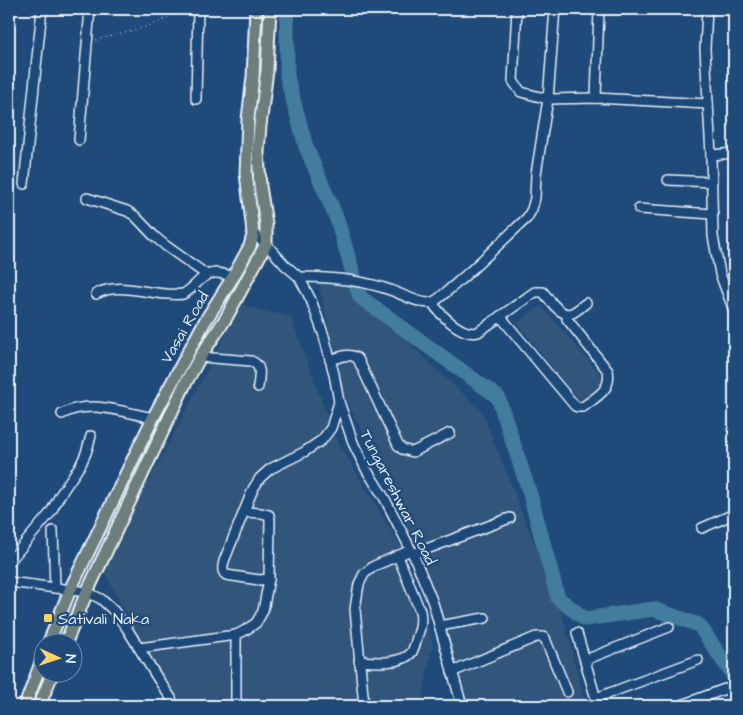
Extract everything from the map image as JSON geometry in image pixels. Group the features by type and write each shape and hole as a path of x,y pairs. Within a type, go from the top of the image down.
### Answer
{"main road":[{"name":"Vasai Road","path":"53,632 70,590 153,418 204,323 233,278 250,246 253,234 246,173 256,9"},
{"path":"266,244 266,224 260,186 258,151 267,70 270,9"},
{"name":"Vasai Road","path":"70,632 169,415 200,358 226,318 266,244"},
{"path":"25,706 34,682"},
{"path":"39,706 49,682"}],"street":[{"path":"24,184 42,9"},
{"path":"79,140 90,9"},
{"path":"196,99 198,9"},
{"path":"517,9 513,81 521,92 548,99 596,98 708,104"},
{"path":"298,277 338,278 378,286 426,303 432,302 462,279 527,218 535,198 536,174 548,99 555,9"},
{"path":"596,98 599,9"},
{"path":"708,9 705,49 713,236 720,274 734,311"},
{"path":"711,155 734,153"},
{"path":"668,180 712,182"},
{"path":"87,198 127,210 166,246 207,275"},
{"path":"638,210 713,214"},
{"name":"Tungareshwar Road","path":"253,234 266,244 285,266 298,277 312,300 324,336 339,402 354,445 366,469 385,499 412,552 432,602 462,706"},
{"path":"96,294 102,290 128,289 155,294 182,294 207,275 228,275 233,278"},
{"path":"432,302 447,319 467,333 478,332 534,292 543,292 562,313 566,314 571,314 586,303"},
{"path":"500,316 575,406 583,407 605,389 609,378 608,371 567,319"},
{"path":"330,360 349,355 353,355 358,359 398,445 402,449 413,452 450,433"},
{"path":"200,358 251,361 256,363 260,371 258,387"},
{"path":"269,579 259,580 226,575 222,568 224,561 253,489 260,478 270,469 304,452 322,440 331,428 339,402"},
{"path":"62,414 92,406 153,418"},
{"path":"9,562 51,512 81,464 91,436"},
{"path":"139,648 236,635 256,623 263,611 269,579 270,520 269,515 244,512"},
{"path":"702,528 734,514"},
{"path":"364,706 355,609 359,584 364,574 374,566 398,556 510,518"},
{"path":"52,531 55,588"},
{"path":"359,661 374,662 403,659 411,652 422,627 420,611 398,556"},
{"path":"9,582 87,592 101,599 114,611 171,698 174,706"},
{"path":"439,626 485,618"},
{"path":"585,660 669,627"},
{"path":"577,633 597,702 698,660"},
{"path":"236,635 236,706"},
{"path":"452,672 515,645 536,637 542,637 545,638 567,692"},
{"path":"679,706 725,689"}],"path":[{"path":"88,42 160,22 174,14 178,9"}],"shaded area":[{"path":"318,279 348,287 482,411 563,617 586,706 468,706 399,500 343,395"},
{"path":"241,305 291,317 335,437 401,547 433,644 421,706 175,706 103,569"},
{"path":"541,305 606,381 580,402 517,323"}],"waterway":[{"path":"287,9 287,77 306,147 337,219 360,297 498,397 530,494 558,598 585,619 654,609 699,625 734,679"}],"place":[{"name":"Sativali Naka","path":"48,618"}]}
